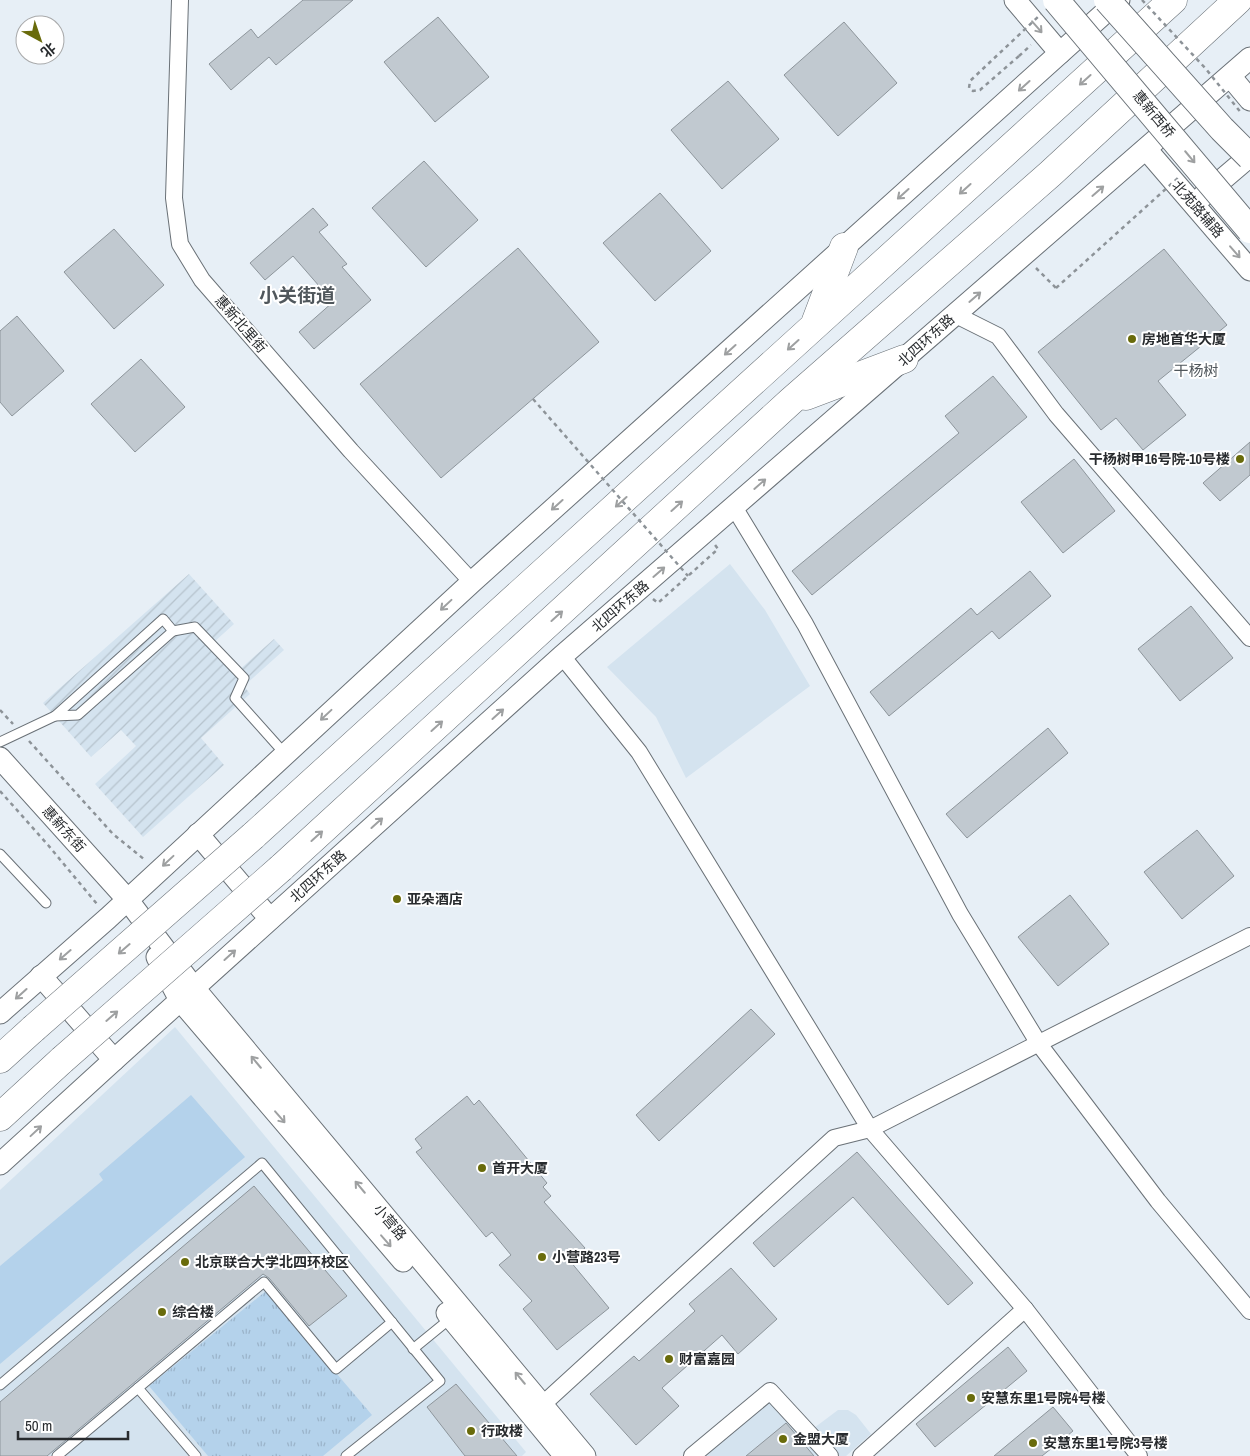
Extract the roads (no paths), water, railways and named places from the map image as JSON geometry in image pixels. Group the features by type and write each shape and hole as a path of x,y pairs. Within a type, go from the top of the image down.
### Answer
{"highway":[{"path":"0,1059 253,836 1173,0"},
{"path":"0,1117 62,1060 281,868 791,402 1050,174 1238,0"},
{"path":"814,327 844,247"},
{"path":"791,402 904,359"}],"main road":[{"path":"1107,0 1222,129 1250,156"},
{"name":"惠新西桥","path":"1051,5 1250,230"}],"street":[{"name":"惠新北里街","path":"180,0 174,198 180,244 202,280 351,451 472,582"},
{"path":"1015,0 1060,53"},
{"path":"0,1013 108,918 472,582 1119,0"},
{"name":"北四环东路","path":"0,1164 562,656 1250,58"},
{"path":"1230,76 1246,107"},
{"name":"北苑路辅路","path":"1146,149 1250,270"},
{"path":"1194,204 1250,156"},
{"path":"954,314 998,336 1056,414 1250,638"},
{"path":"734,507 805,624 960,914 1038,1044 1158,1201 1250,1311"},
{"path":"562,656 639,752 870,1129 1025,1308 1139,1456"},
{"name":"惠新东街","path":"0,758 127,899 187,994"},
{"path":"198,834 270,919"},
{"path":"542,1429 542,1405 834,1138 870,1129 1250,936"},
{"path":"41,976 114,1060"},
{"name":"小营路","path":"187,994 542,1429 574,1454"},
{"name":"小营路","path":"187,994 542,1405 574,1454"},
{"path":"861,1456 1025,1308"},
{"path":"692,1456 770,1391 830,1456"}],"lane":[{"path":"0,742 55,716 163,619 173,631"},
{"path":"55,716 78,715 173,631 195,626 244,678 235,698 285,754"},
{"path":"0,854 46,902"},
{"path":"0,1385 262,1163 440,1381 346,1456"},
{"path":"57,1456 264,1282 336,1369 392,1322"},
{"path":"413,1348 451,1318"},
{"path":"138,1388 196,1456"}],"place":[{"name":"房地首华大厦","path":"1132,339"},
{"name":"干杨树甲16号院-10号楼","path":"1240,459"},
{"name":"亚朵酒店","path":"397,899"},
{"name":"首开大厦","path":"482,1168"},
{"name":"小营路23号","path":"542,1257"},
{"name":"北京联合大学北四环校区","path":"185,1262"},
{"name":"综合楼","path":"162,1312"},
{"name":"财富嘉园","path":"669,1359"},
{"name":"安慧东里1号院4号楼","path":"971,1398"},
{"name":"行政楼","path":"471,1431"},
{"name":"金盟大厦","path":"783,1439"},
{"name":"安慧东里1号院3号楼","path":"1033,1443"}],"district":[{"name":"小关街道","path":"297,295"},
{"name":"干杨树","path":"1196,370"}]}
